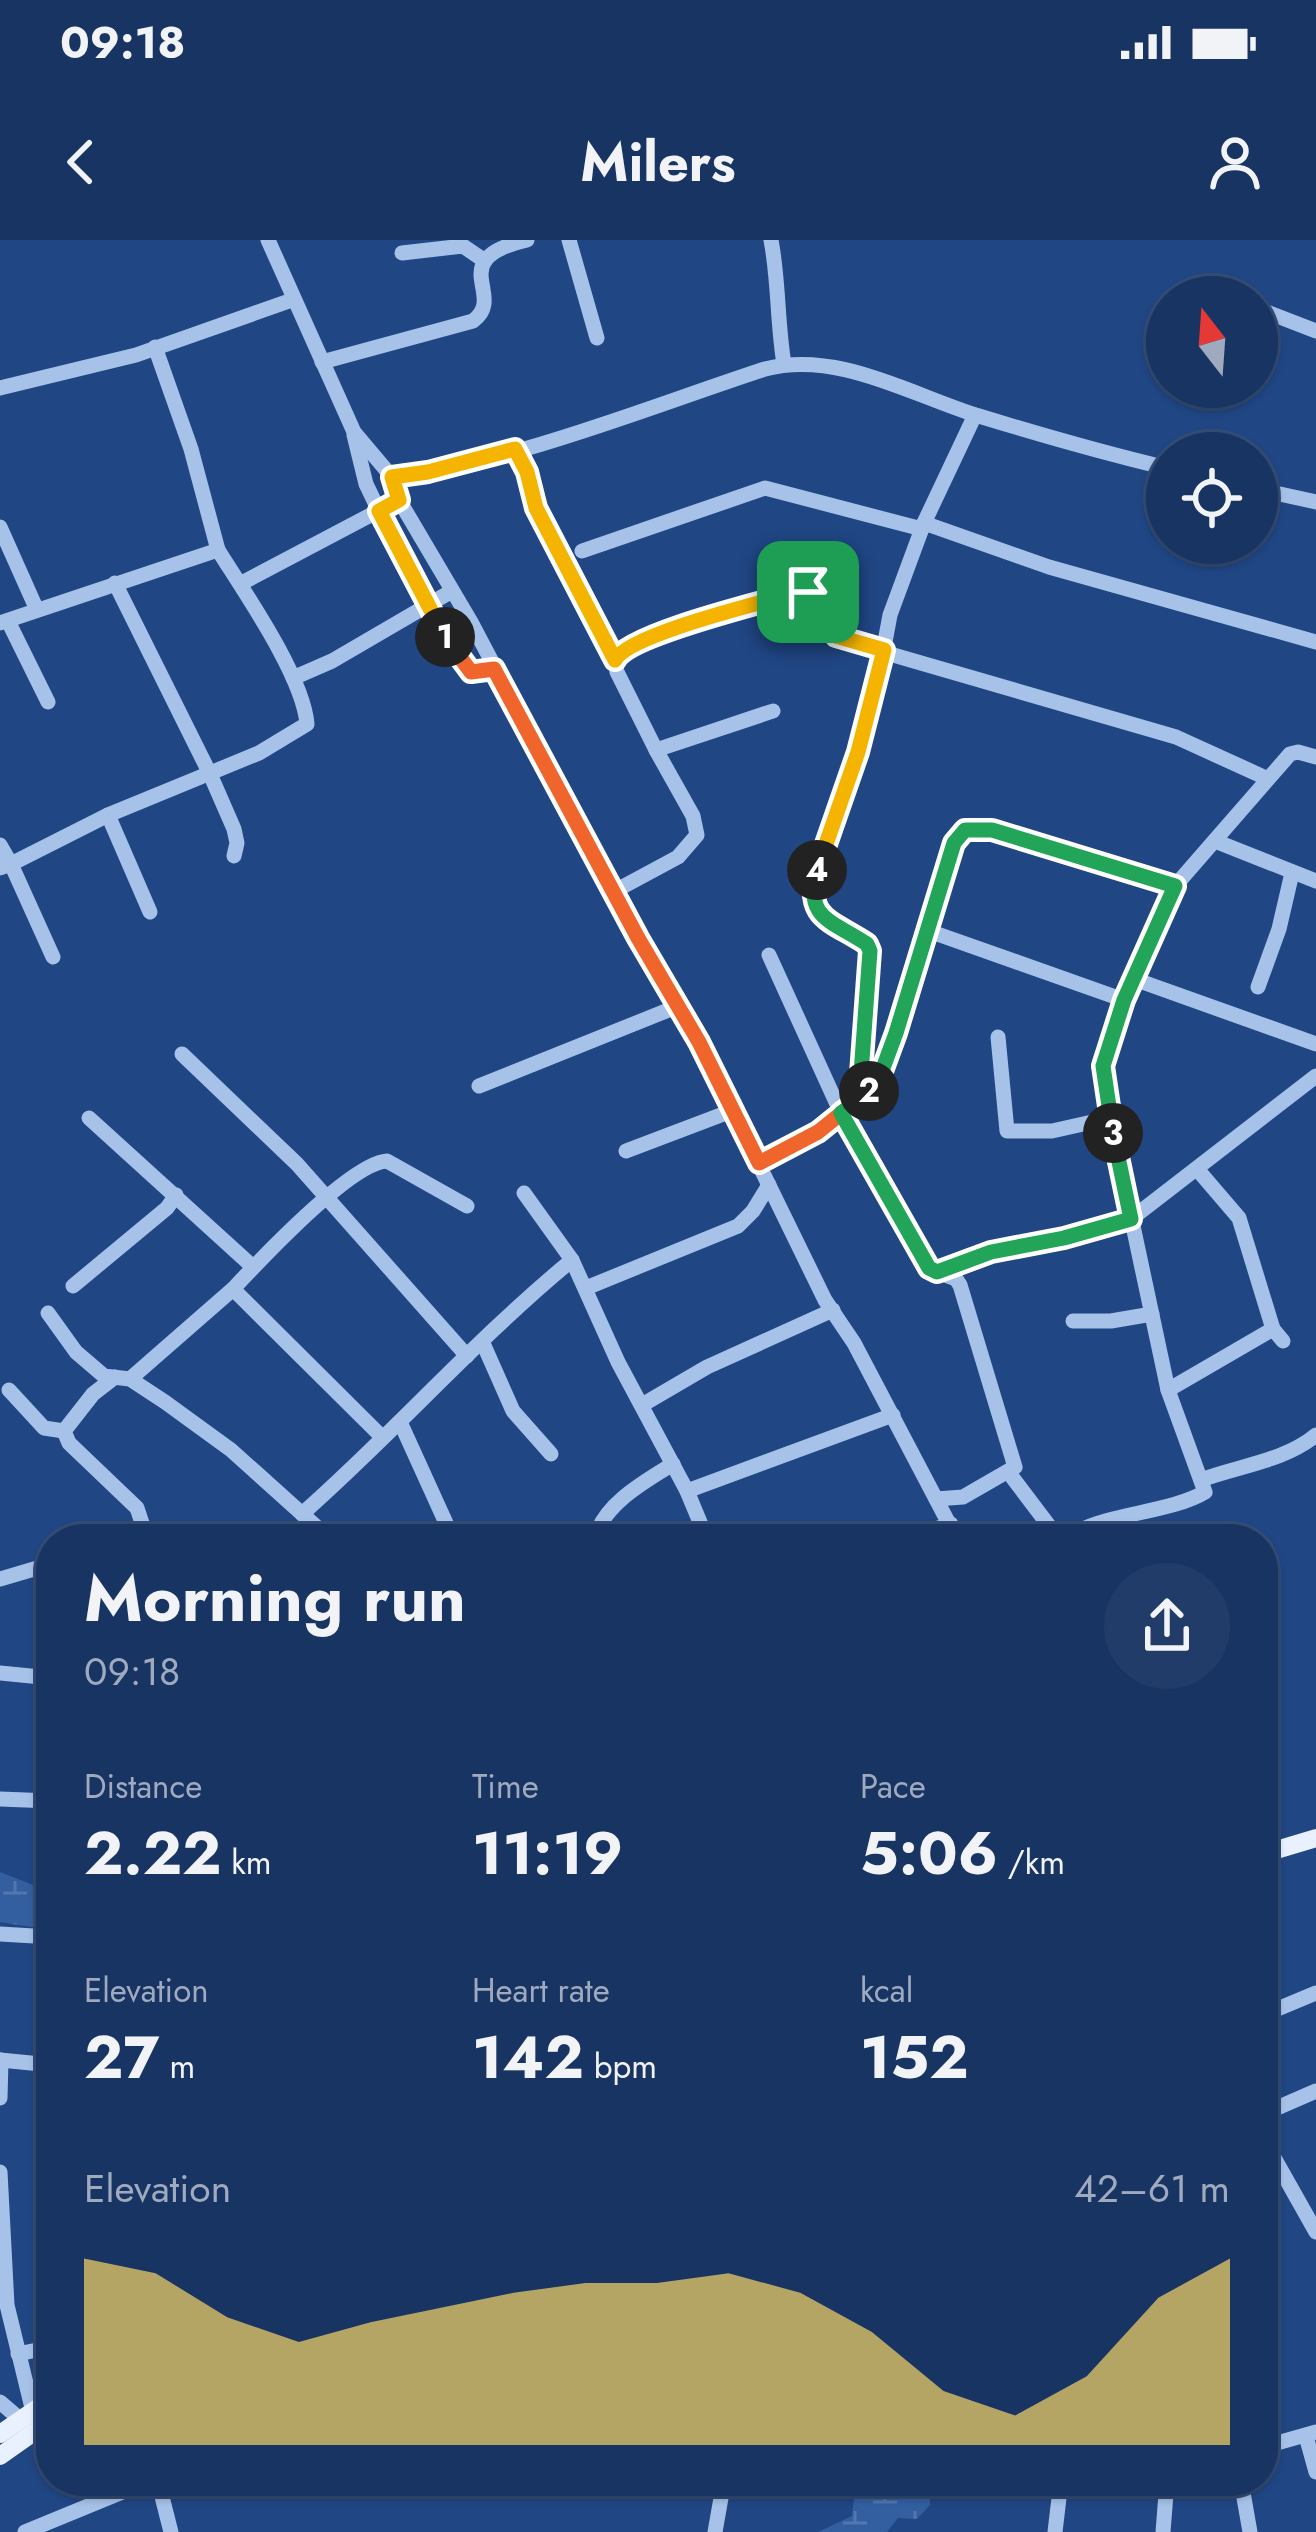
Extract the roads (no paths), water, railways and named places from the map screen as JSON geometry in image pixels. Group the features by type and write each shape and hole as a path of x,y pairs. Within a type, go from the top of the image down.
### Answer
{"main road":[{"path":"1278,1839 1316,1828"},
{"path":"1278,1849 1316,1838"},
{"path":"0,2434 35,2417"},
{"path":"0,2456 35,2417"}],"street":[{"path":"268,240 354,432 366,484 379,511 461,662 471,672 494,669"},
{"path":"322,362 473,321 486,304 479,274 485,261 498,247 527,240"},
{"path":"569,240 597,338"},
{"path":"771,240 779,280 777,318 784,364"},
{"path":"402,253 464,246 485,261"},
{"path":"0,388 155,347 292,299"},
{"path":"1278,316 1316,331"},
{"path":"5,866 108,815 298,733 307,724 306,708 293,679 218,550 191,448 155,347"},
{"path":"392,477 515,449 784,364 852,371 975,415 1146,462"},
{"path":"859,1101 870,951 867,944 817,912 811,899 815,875 858,752 890,615 923,526 975,415"},
{"path":"354,432 392,477 399,500 734,1110 832,1310 950,1524"},
{"path":"515,449 536,508 693,816 698,835 678,857 613,892"},
{"path":"582,550 765,488 923,526 1049,567 1316,642"},
{"path":"1278,494 1316,502"},
{"path":"240,584 399,500"},
{"path":"2,536 38,610"},
{"path":"48,702 4,622 218,550"},
{"path":"115,583 234,829 234,856"},
{"path":"293,679 452,591"},
{"path":"615,660 620,652 664,632 808,592 836,636 988,685 1176,736 1266,778"},
{"path":"656,750 773,711"},
{"path":"1099,1524 1205,1492 1168,1390 1103,1066 1124,1000 1175,886 1290,754 1316,758"},
{"path":"108,815 150,913"},
{"path":"759,1163 818,1132 874,1087 954,843 965,830 976,828 1175,886"},
{"path":"1215,841 1316,881"},
{"path":"0,845 5,866 52,957"},
{"path":"1258,987 1292,873"},
{"path":"926,930 1124,1000"},
{"path":"769,955 841,1113 922,1258 960,1286 1014,1459 1016,1467 1009,1473 963,1497 936,1499"},
{"path":"1134,979 1316,1044"},
{"path":"479,1086 676,1006"},
{"path":"998,1037 1007,1131 1052,1132 1110,1118"},
{"path":"182,1054 328,1197 467,1356"},
{"path":"937,1272 991,1252 1131,1219 1316,1076"},
{"path":"626,1150 734,1110"},
{"path":"88,1118 254,1268"},
{"path":"64,1431 93,1394 122,1378 233,1289 328,1197 372,1162 387,1161 467,1206"},
{"path":"1168,1390 1278,1335 1240,1218 1197,1169"},
{"path":"586,1288 738,1226 769,1184"},
{"path":"524,1193 572,1260 701,1524"},
{"path":"73,1286 167,1208 176,1195"},
{"path":"302,1514 364,1460 515,1307 572,1260"},
{"path":"233,1289 382,1437"},
{"path":"642,1405 707,1366 832,1310"},
{"path":"48,1312 76,1352 104,1376 122,1378 231,1450 313,1524"},
{"path":"1073,1321 1152,1315"},
{"path":"482,1341 513,1411 551,1454"},
{"path":"9,1390 44,1428 64,1431"},
{"path":"687,1491 893,1415"},
{"path":"401,1424 446,1523"},
{"path":"64,1431 69,1442 137,1508 141,1524"},
{"path":"1202,1480 1274,1457 1316,1435"},
{"path":"601,1524 621,1500 673,1464"},
{"path":"1009,1473 1052,1524"},
{"path":"0,1579 36,1568"},
{"path":"0,1672 36,1676"},
{"path":"0,1799 36,1801"},
{"path":"0,1934 36,1935"},
{"path":"1278,2009 1316,1993"},
{"path":"0,2098 1,2060 36,2064"},
{"path":"1278,2107 1316,2091"},
{"path":"1278,2159 1309,2203 1316,2232"},
{"path":"0,2172 7,2305 35,2417"},
{"path":"18,2354 36,2350"},
{"path":"0,2402 35,2417"},
{"path":"1278,2443 1311,2434 1316,2472"},
{"path":"25,2532 115,2496"},
{"path":"158,2496 171,2532"},
{"path":"715,2532 721,2496"},
{"path":"1055,2532 1059,2496"},
{"path":"1163,2532 1166,2496"},
{"path":"1243,2496 1250,2532"}]}
